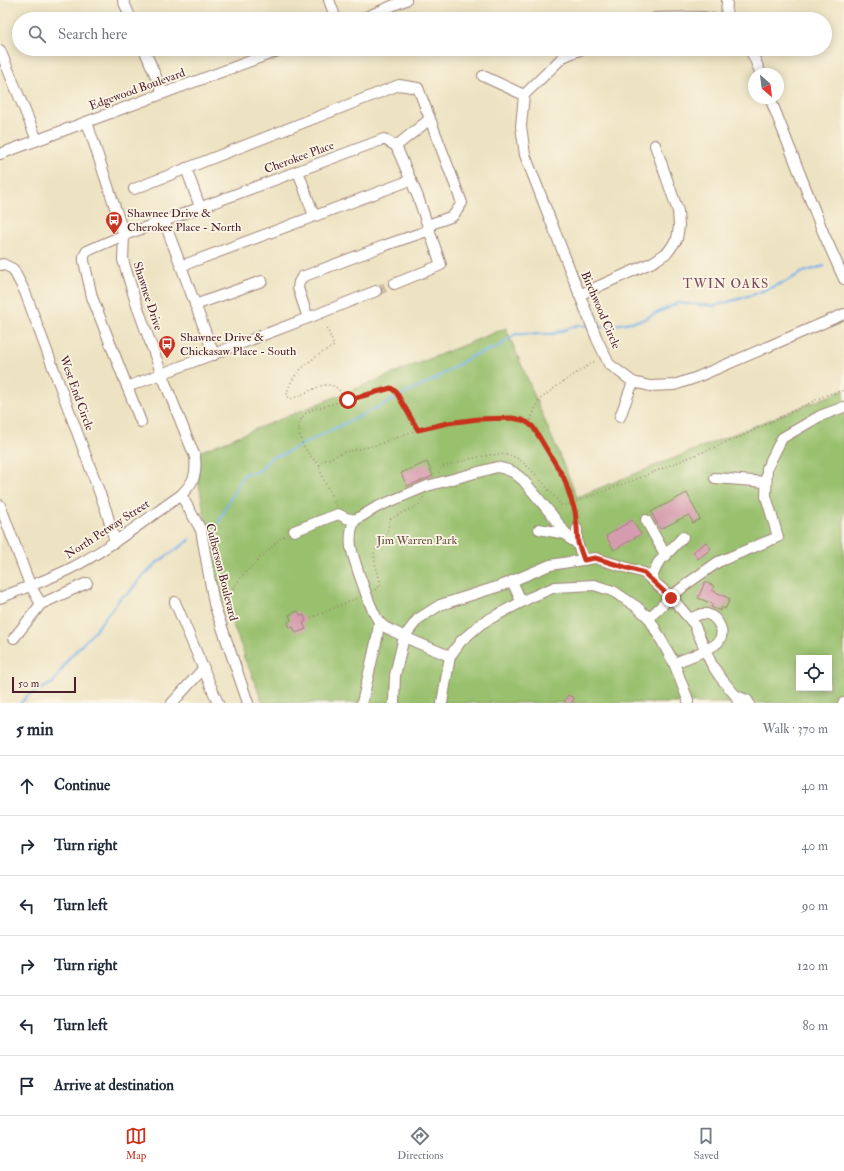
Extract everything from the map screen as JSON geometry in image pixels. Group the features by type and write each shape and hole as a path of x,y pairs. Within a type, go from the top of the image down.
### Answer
{"street":[{"path":"123,0 128,12"},
{"path":"329,0 333,12"},
{"path":"378,12 406,0"},
{"path":"726,12 727,0"},
{"path":"0,50 37,140"},
{"path":"147,56 163,93"},
{"name":"Edgewood Boulevard","path":"0,154 264,56"},
{"path":"483,76 524,94 565,56"},
{"path":"753,56 758,68"},
{"path":"134,189 399,85 418,88 462,203 453,216 429,228 302,278 299,282 298,288 308,318"},
{"name":"Birchwood Circle","path":"524,94 521,126 525,155 597,339 610,364 633,382 650,386 674,385 695,378 844,314"},
{"path":"772,104 823,232 844,279"},
{"path":"394,284 441,264 411,180 396,146 430,119"},
{"name":"Shawnee Drive","path":"87,122 124,235 123,260 136,303 162,375 195,457 195,476 189,487 182,495"},
{"name":"Cherokee Place","path":"141,422 92,297 84,256 87,251 124,235 384,139 396,146"},
{"path":"579,295 653,262 668,252 676,239 679,226 678,211 655,145"},
{"path":"186,168 200,207"},
{"path":"298,171 314,216"},
{"path":"181,266 411,180"},
{"path":"164,221 214,355"},
{"name":"West End Circle","path":"0,265 3,264 13,269 25,292 106,510 115,542"},
{"path":"195,305 262,281"},
{"path":"127,388 376,291"},
{"path":"620,417 633,382"},
{"path":"648,618 688,583 718,562 778,537 766,496 766,482 767,468 782,438 820,416 844,407"},
{"path":"450,656 404,637 379,622 366,594 351,546 351,534 355,520 377,507 432,484 497,467 513,472 523,480 570,539 578,543"},
{"path":"715,478 766,482"},
{"name":"North Petway Street","path":"0,598 55,576 79,564 115,542 182,495"},
{"name":"Culberson Boulevard","path":"182,495 201,530 214,604 248,703"},
{"path":"0,505 30,585 41,604"},
{"path":"294,531 338,514 355,520"},
{"path":"646,520 666,556"},
{"path":"577,528 578,543 584,560"},
{"path":"539,529 566,534"},
{"path":"650,579 658,563 683,537"},
{"path":"394,703 395,675 404,637 418,619 440,605 503,586 550,565 595,558 644,573 671,598 694,624 711,663 737,700 747,700 749,703"},
{"path":"512,581 521,601"},
{"path":"14,638 41,604 87,583"},
{"path":"442,703 450,656 461,641 482,623 521,601 555,587 594,585 613,591 637,607 648,618 674,663 688,703"},
{"path":"175,602 218,703"},
{"path":"674,663 705,650 720,640 722,633 716,619 709,615 702,614 690,619"},
{"path":"362,703 377,638 379,622"},
{"path":"172,703 204,668"}],"path":[{"path":"327,328 334,346 314,357 302,368 290,384 287,396 291,399 329,384 335,386 340,391 345,400"},
{"path":"530,424 539,400 557,386 595,361"},
{"path":"338,514 322,476 320,465 311,456 301,441 299,430 303,416 309,411 318,408 391,388 396,392 402,401 418,430"},
{"path":"432,484 435,482 442,467 485,456 514,456 524,463 561,505 567,505 639,478 742,436 824,396 844,390"},
{"path":"320,465 323,461 345,452 377,445 418,430 448,423 478,419 512,418 522,420 530,424 538,435 564,478 575,511 577,528"},
{"path":"311,618 375,590 381,585 375,563 374,551 386,538 390,519 420,504 423,497"},
{"path":"228,618 228,596 243,575 282,537 294,531"}],"green space":[{"name":"Jim Warren Park","path":"506,328 577,497 844,390 844,703 263,703 243,656 245,656 215,578 194,454"}],"building":[{"path":"427,462 433,476 407,486 401,473"},
{"path":"687,493 700,519 693,523 689,515 660,529 651,512"},
{"path":"632,520 641,534 614,550 606,536"},
{"path":"706,542 711,549 698,559 693,552"},
{"path":"705,582 714,586 712,590 730,599 725,609 722,607 720,611 711,607 713,604 698,598"},
{"path":"298,611 301,616 304,615 306,621 303,623 306,629 296,633 293,627 290,628 288,622 291,620 289,615"},
{"path":"568,695 574,698 572,703 564,703"}],"waterway":[{"path":"594,326 603,327 642,320 678,303 714,306 752,295 785,282 803,272 824,266"},
{"path":"219,522 244,474 253,473 260,470 272,457 281,455 435,379 472,356 498,347 516,334 553,334 578,325 589,326"},
{"path":"21,703 27,696 53,683 69,658 94,632 121,597 129,593 140,579 158,562 190,540"}],"tunnel":[{"path":"376,291 394,284"}],"place":[{"name":"Shawnee Drive & Cherokee Place - North","path":"114,235"},
{"name":"Shawnee Drive & Chickasaw Place - South","path":"167,359"}],"district":[{"name":"TWIN OAKS","path":"726,283"}],"route":[{"path":"348,400 391,388 394,389 418,430 464,420 493,418 512,418 528,423 533,427 564,478 575,511 578,543 584,560 595,558 644,573 671,598"}]}
